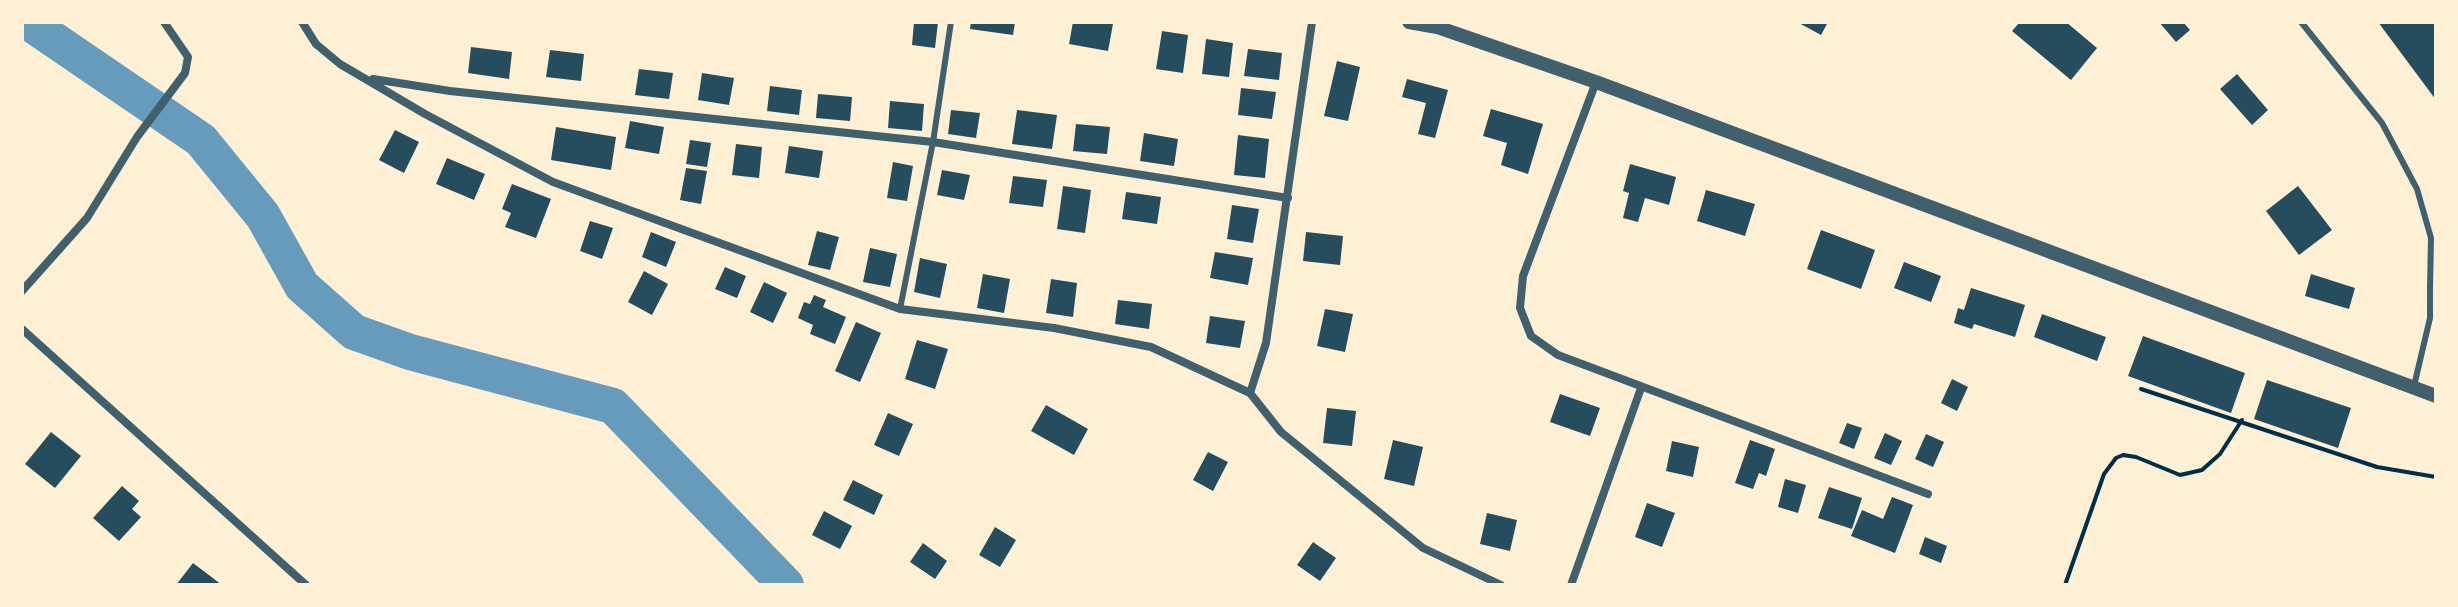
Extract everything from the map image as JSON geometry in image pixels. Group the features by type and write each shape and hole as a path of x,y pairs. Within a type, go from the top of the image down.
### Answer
{"street":[{"path":"22,291 87,218 137,137 185,73 188,57 164,22"},
{"path":"302,22 316,44 340,64 425,114 553,182 900,309 1054,328 1151,347 1250,393 1281,432 1423,548 1501,585"},
{"path":"1250,393 1266,343 1312,22"},
{"path":"1409,22 1437,27 1596,82 2436,396"},
{"path":"367,78 450,91 933,142 1288,198"},
{"path":"1596,82 1523,276 1520,308 1531,336 1558,355 1928,494"},
{"path":"22,329 306,585"},
{"path":"1571,585 1641,388"}],"lane":[{"path":"900,309 933,142 951,22"},
{"path":"2301,22 2382,123 2417,189 2431,238 2430,304 2414,389"}],"path":[{"path":"2141,389 2377,467 2436,477"},
{"path":"2065,585 2104,474 2116,458 2123,455 2136,457 2180,475 2202,470 2220,454 2242,420"}],"building":[{"path":"914,22 938,22 935,48 912,45"},
{"path":"971,22 1015,22 1013,35 970,29"},
{"path":"1073,22 1113,24 1108,51 1069,44"},
{"path":"1797,22 1828,22 1821,35"},
{"path":"2020,22 2066,22 2097,48 2071,80 2012,31"},
{"path":"2159,22 2183,22 2190,30 2176,42"},
{"path":"2378,22 2436,22 2436,100"},
{"path":"1162,31 1188,35 1183,73 1156,69"},
{"path":"1206,39 1233,43 1229,77 1202,74"},
{"path":"471,47 512,52 509,79 468,73"},
{"path":"1248,49 1282,53 1279,80 1244,76"},
{"path":"550,50 584,54 581,81 546,77"},
{"path":"1337,61 1360,67 1348,121 1324,116"},
{"path":"639,69 673,73 669,99 635,95"},
{"path":"702,73 734,78 729,105 698,100"},
{"path":"2237,74 2268,110 2252,125 2220,89"},
{"path":"1407,79 1448,90 1435,138 1418,134 1426,103 1402,97"},
{"path":"770,86 802,90 799,115 767,111"},
{"path":"1241,88 1276,92 1272,119 1238,115"},
{"path":"818,94 852,97 850,121 816,118"},
{"path":"890,101 924,104 922,131 888,128"},
{"path":"1491,109 1543,124 1528,174 1501,165 1507,143 1483,136"},
{"path":"951,110 980,113 976,138 948,134"},
{"path":"1017,110 1057,115 1052,149 1012,144"},
{"path":"630,121 664,127 659,154 625,148"},
{"path":"1076,124 1110,127 1107,154 1073,151"},
{"path":"556,127 616,137 611,170 551,160"},
{"path":"395,130 419,142 404,173 379,160"},
{"path":"1144,133 1178,139 1174,166 1140,161"},
{"path":"1238,135 1269,139 1265,178 1234,175"},
{"path":"690,140 711,143 707,167 686,164"},
{"path":"736,144 762,147 759,178 732,175"},
{"path":"789,146 823,151 819,178 785,173"},
{"path":"447,158 485,174 474,200 436,184"},
{"path":"893,162 913,166 907,201 887,198"},
{"path":"1630,164 1676,177 1669,205 1645,198 1638,222 1623,218 1629,193 1623,191"},
{"path":"686,168 707,171 701,204 680,200"},
{"path":"942,170 970,175 964,200 937,195"},
{"path":"1013,176 1047,180 1043,207 1009,203"},
{"path":"512,184 551,199 536,238 505,227 511,213 502,209"},
{"path":"1063,186 1091,190 1085,233 1057,229"},
{"path":"2298,186 2332,230 2299,255 2266,211"},
{"path":"1706,190 1755,204 1745,236 1697,221"},
{"path":"1126,192 1161,197 1157,224 1122,219"},
{"path":"1232,205 1259,209 1253,243 1227,239"},
{"path":"590,221 613,228 602,259 580,251"},
{"path":"1821,230 1875,250 1861,289 1807,269"},
{"path":"817,231 839,237 830,270 808,265"},
{"path":"651,232 676,242 666,267 642,257"},
{"path":"1306,232 1343,236 1340,265 1303,261"},
{"path":"870,248 897,254 890,287 863,282"},
{"path":"1215,252 1253,258 1248,285 1210,278"},
{"path":"920,258 947,264 940,298 914,292"},
{"path":"1904,262 1941,276 1931,302 1894,288"},
{"path":"725,267 746,276 737,298 715,289"},
{"path":"644,271 668,284 652,315 628,302"},
{"path":"983,274 1010,279 1004,313 977,308"},
{"path":"2311,274 2355,288 2349,309 2305,296"},
{"path":"1051,279 1077,283 1073,317 1046,313"},
{"path":"764,282 787,293 773,323 750,312"},
{"path":"1971,288 2025,305 2015,337 1974,324 1972,329 1954,323 1958,308 1964,310"},
{"path":"814,295 826,300 823,307 846,317 835,344 810,334 813,325 798,318 804,302 810,304"},
{"path":"1118,300 1152,304 1149,329 1115,324"},
{"path":"1325,309 1353,314 1345,352 1317,346"},
{"path":"2042,314 2106,337 2097,361 2034,337"},
{"path":"1210,316 1245,321 1240,348 1206,343"},
{"path":"856,322 881,333 860,382 835,371"},
{"path":"2143,336 2245,373 2231,413 2128,376"},
{"path":"917,340 948,349 935,389 905,379"},
{"path":"1952,379 1968,387 1957,411 1941,403"},
{"path":"2267,380 2351,408 2338,448 2254,419"},
{"path":"1560,394 1600,408 1590,436 1550,422"},
{"path":"1046,405 1088,429 1074,455 1031,431"},
{"path":"1327,408 1356,411 1352,446 1323,443"},
{"path":"888,413 913,424 899,456 874,445"},
{"path":"1847,423 1862,428 1854,449 1839,443"},
{"path":"51,432 81,456 55,488 25,464"},
{"path":"1885,433 1902,441 1891,465 1874,458"},
{"path":"1926,434 1944,442 1933,467 1915,459"},
{"path":"1393,440 1423,447 1414,486 1384,479"},
{"path":"1750,440 1775,449 1766,476 1759,473 1753,489 1735,483"},
{"path":"1672,441 1699,447 1693,477 1666,471"},
{"path":"1208,452 1228,462 1213,491 1193,480"},
{"path":"1785,479 1806,485 1798,513 1778,507"},
{"path":"853,480 883,495 874,515 843,500"},
{"path":"122,486 139,501 132,509 141,517 119,541 93,518"},
{"path":"1829,487 1862,498 1852,529 1818,518"},
{"path":"1892,497 1913,505 1895,553 1851,536 1862,510 1883,519"},
{"path":"1647,503 1675,513 1662,547 1635,537"},
{"path":"824,511 852,526 840,549 812,535"},
{"path":"1487,513 1517,520 1510,551 1480,544"},
{"path":"995,527 1016,540 1000,567 979,555"},
{"path":"1925,537 1947,546 1941,563 1919,554"},
{"path":"1313,542 1336,558 1320,581 1297,565"},
{"path":"923,543 947,561 935,579 910,562"},
{"path":"193,563 222,585 176,585"}],"waterway":[{"path":"28,22 201,140 263,216 302,286 354,332 410,352 613,406 786,585"}]}
